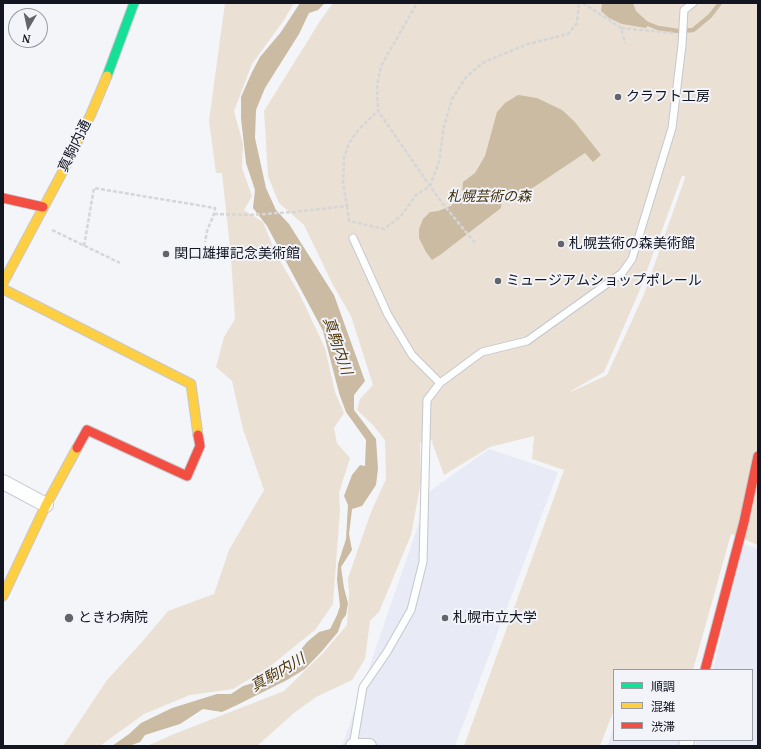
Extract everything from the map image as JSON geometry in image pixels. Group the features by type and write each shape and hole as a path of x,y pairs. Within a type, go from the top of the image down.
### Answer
{"main road":[{"name":"真駒内通","path":"3,283 63,171 91,114 113,63 134,3"},
{"path":"3,198 43,207"},
{"path":"3,289 191,384 200,446 187,476 87,430 46,505 3,596"},
{"path":"705,669 744,522 758,456"}],"street":[{"path":"3,482 46,505"},
{"path":"353,746 368,746"}],"lane":[{"path":"353,746 363,687 387,652 411,610 423,562 427,400 440,383 482,352 527,340 622,273 632,259 672,128 685,18 684,10 693,3"},
{"path":"353,238 388,315 412,355 440,383"}],"path":[{"path":"417,3 381,66 377,86 378,111 443,204 475,243"},
{"path":"378,111 359,129 349,143 344,158 343,183 349,221 384,228 400,217 416,195 430,186 439,162 444,126 452,99 466,78 484,62 490,59 528,44 568,34 577,23 579,3"},
{"path":"583,3 621,28 675,33"},
{"path":"621,28 626,43"},
{"path":"84,246 94,188 215,208 214,214 206,231 205,242"},
{"path":"214,214 250,215 347,206"},
{"path":"51,230 120,263"}],"shaded area":[{"name":"札幌市立大学","path":"489,449 558,472 455,746 342,746 430,491"},
{"path":"743,544 758,549 758,746 695,746 697,741 753,741 753,669 713,669"},
{"path":"613,730 613,741 682,741 681,746 607,746"}],"green space":[{"path":"225,3 294,3 284,20 252,64 234,111 243,144 242,168 252,196 244,210 263,222 276,254 299,293 325,348 335,392 344,413 334,428 337,443 350,458 339,493 340,510 333,604 315,630 268,668 233,689 190,695 144,714 100,746 63,746 107,680 168,611 214,594 229,550 264,490 243,429 232,381 216,367 224,337 235,319 231,257 222,173 216,173 209,121"},
{"name":"札幌芸術の森","path":"333,3 758,3 758,545 731,534 693,669 613,669 613,713 600,746 464,746 564,470 532,459 534,436 490,447 444,475 432,442 433,440 420,443 421,482 411,535 379,612 370,621 365,659 352,680 316,697 294,713 257,746 147,746 284,691 323,653 347,625 349,594 348,578 371,512 386,479 385,440 372,424 357,410 360,399 373,385 351,316 333,285 304,225 279,203 268,176 264,111 320,21","holes":["682,176 685,178 644,294 607,375 571,392 604,372 639,292"]}],"water":[{"name":"真駒内川","path":"300,3 325,3 318,10 309,13 299,34 265,88 256,110 255,138 266,188 276,210 289,224 334,295 365,381 354,395 354,410 376,439 378,469 376,485 362,506 352,509 349,534 352,550 341,567 348,603 346,615 342,620 338,632 322,651 305,669 287,680 222,712 203,709 180,724 145,735 140,742 129,746 112,746 141,723 172,708 217,694 231,694 243,686 263,680 294,658 307,642 319,632 330,629 340,606 337,580 338,564 346,539 348,505 344,496 352,475 360,465 365,466 366,440 346,412 339,393 323,331 267,226 253,208 255,190 246,163 241,118 241,97 252,72 260,57 281,32"},
{"path":"602,3 633,3 636,11 649,23 646,28 622,24 609,18 601,11"},
{"path":"518,95 537,98 562,110 574,121 601,155 593,162 585,153 519,197 506,195 502,200 501,208 432,260 419,238 419,229 423,219 430,212 438,211 451,206 462,194 463,182 475,173 485,156 497,112 505,103"}],"waterway":[{"path":"643,22 658,28 678,31 693,30 710,16 720,3"}],"traffic: fast":[{"path":"107,76 134,3"}],"traffic: slow":[{"path":"3,283 63,171 91,114 107,76"},
{"path":"3,289 191,384 198,435"},
{"path":"3,596 46,505 77,448"}],"traffic: jam":[{"path":"3,198 43,207"},
{"path":"77,448 87,430 187,476 200,446 198,435"},
{"path":"705,669 744,522 758,456"}],"place":[{"name":"クラフト工房","path":"618,97"},
{"name":"札幌芸術の森美術館","path":"561,244"},
{"name":"関口雄揮記念美術館","path":"166,254"},
{"name":"ミュージアムショップポレール","path":"498,281"},
{"name":"ときわ病院","path":"69,618"},
{"name":"札幌市立大学","path":"445,618"}]}
